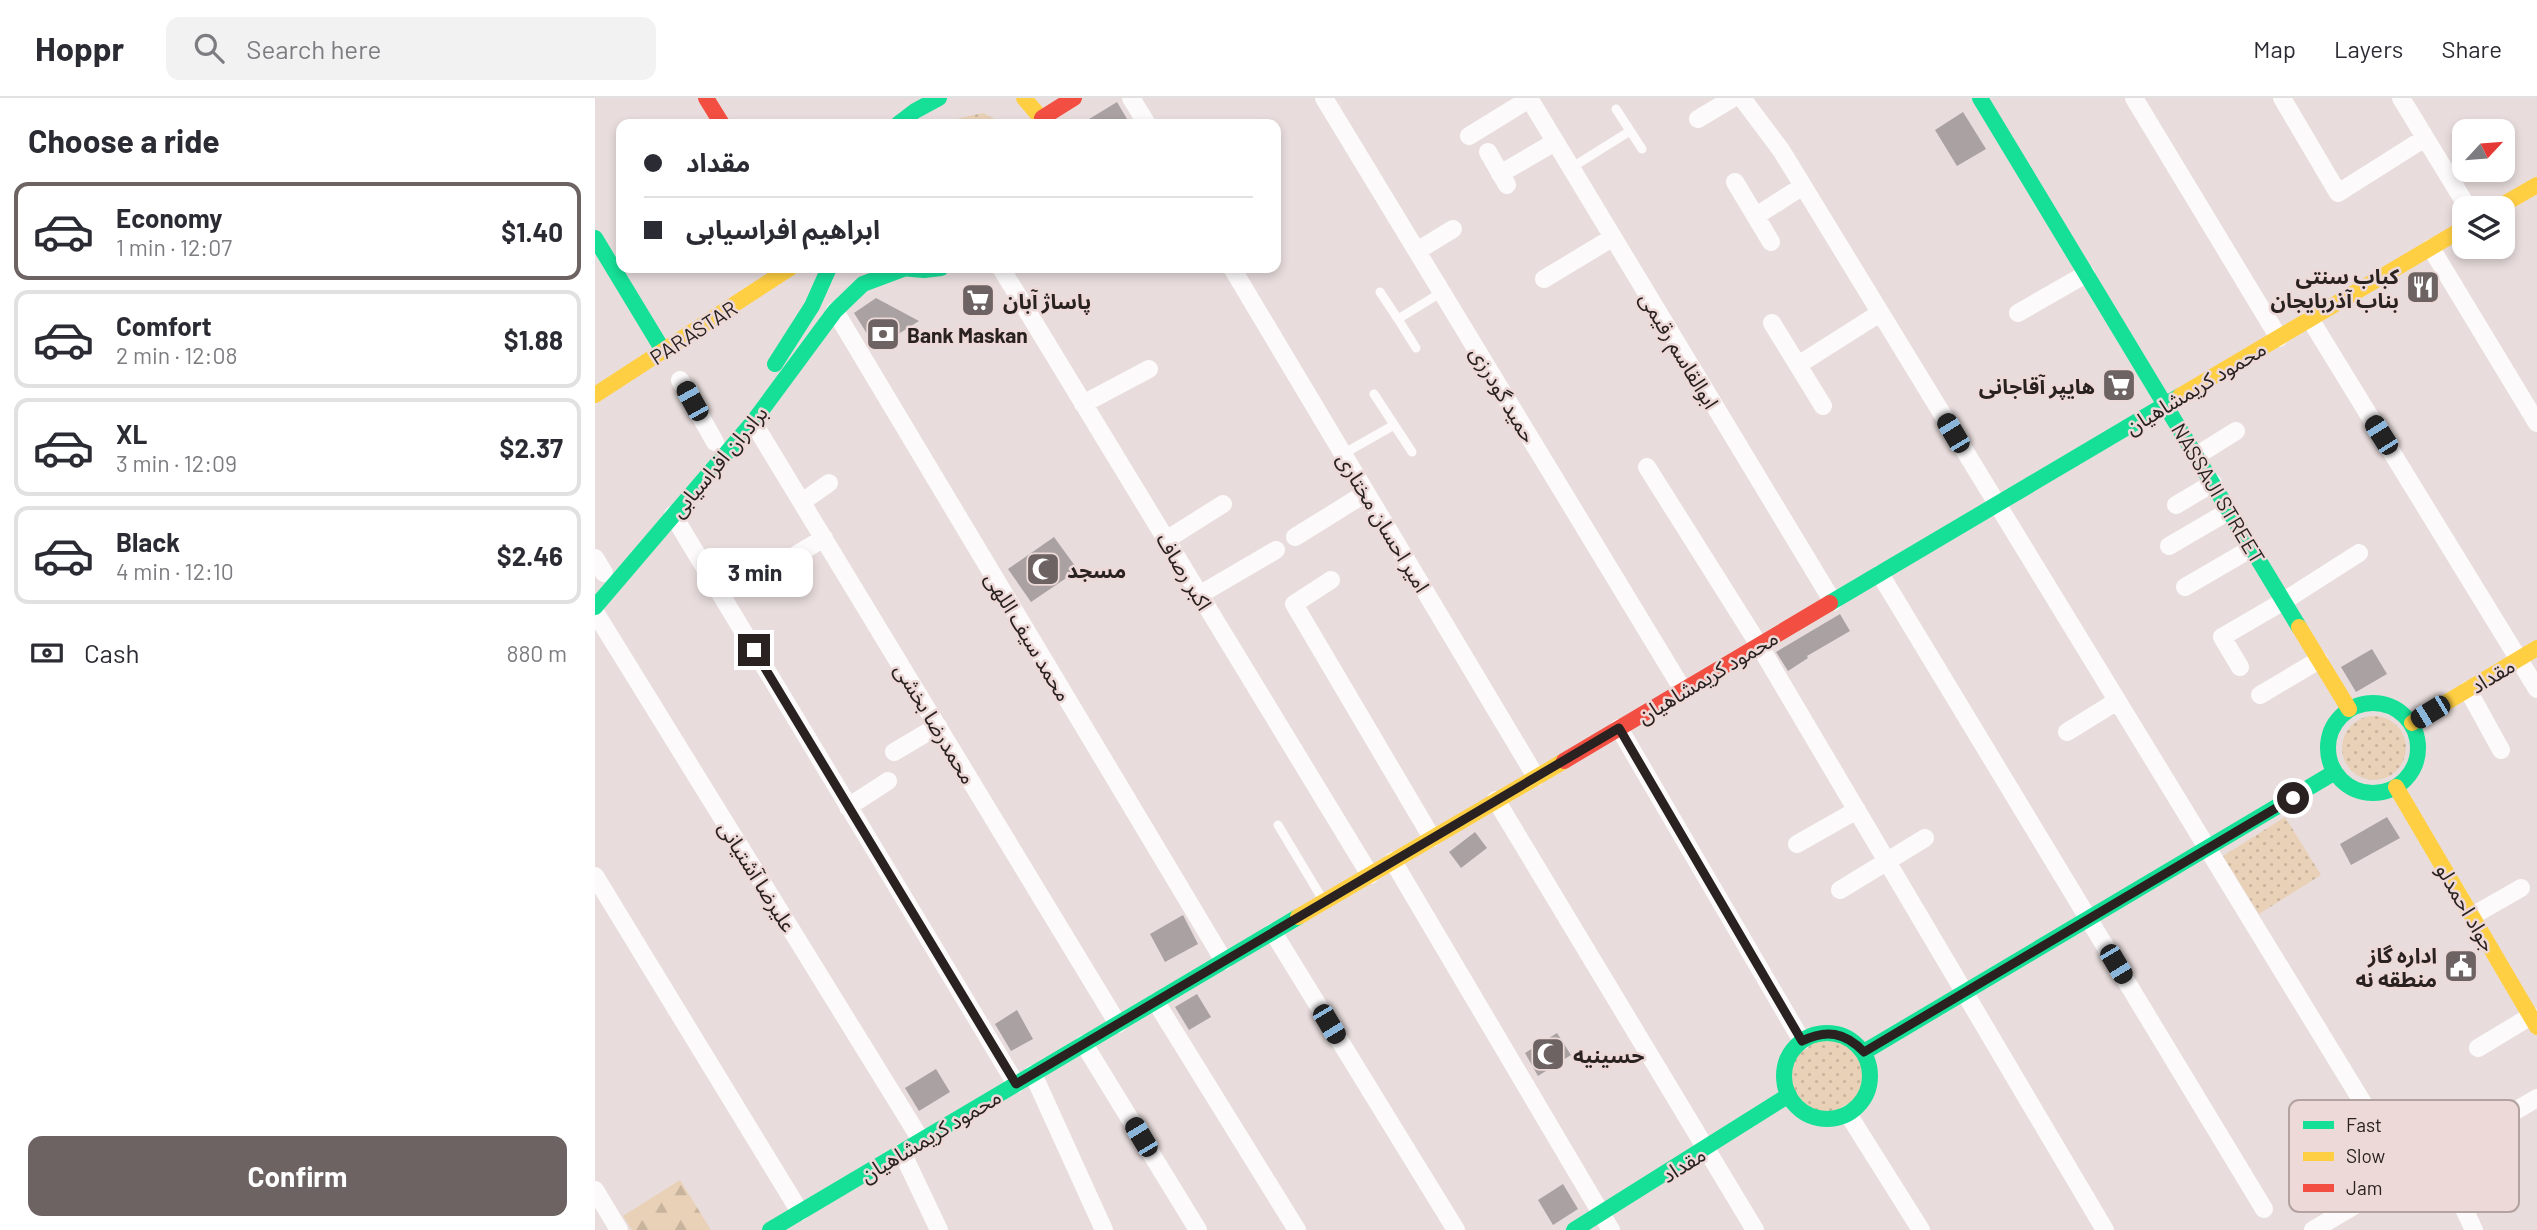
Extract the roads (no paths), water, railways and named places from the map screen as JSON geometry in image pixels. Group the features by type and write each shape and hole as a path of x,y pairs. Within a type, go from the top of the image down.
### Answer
{"street":[{"path":"706,98 719,119"},
{"path":"911,105 939,98"},
{"path":"1024,98 1042,119"},
{"path":"1047,119 1074,98"},
{"path":"1131,98 1144,119"},
{"name":"حمید گودرزی","path":"1324,98 1683,690"},
{"path":"1469,136 1529,98"},
{"name":"ابوالقاسم رقیمی","path":"1529,98 1833,601"},
{"path":"1697,119 1733,98"},
{"path":"1742,98 1781,150 2361,1100"},
{"name":"NASSAJI STREET","path":"1980,98 2349,709"},
{"path":"2134,98 2279,338"},
{"path":"2282,98 2338,193 2425,138"},
{"path":"2401,98 2461,196"},
{"path":"1488,152 1504,179 1555,142"},
{"path":"1735,182 1771,242"},
{"path":"1756,216 1803,186"},
{"path":"2515,199 2536,189"},
{"path":"1417,251 1453,229"},
{"name":"محمود کریمشاهیان","path":"776,1228 2452,235"},
{"path":"595,238 616,273"},
{"path":"1545,279 1612,239"},
{"path":"2431,248 2537,423"},
{"path":"616,273 664,352"},
{"name":"PARASTAR","path":"595,395 782,273"},
{"path":"812,273 835,311"},
{"name":"برادران افراسیابی","path":"595,609 669,508 720,448 744,407 792,340 822,289 827,273"},
{"name":"برادران افراسیابی","path":"720,448 753,422 835,311 863,284 890,273"},
{"name":"اکبر رصاف","path":"1004,273 1370,875"},
{"name":"امیر احسان مختاری","path":"1235,273 1536,777"},
{"path":"2018,313 2086,274"},
{"name":"محمد سیف اللهی","path":"835,311 1224,961"},
{"path":"1798,365 1881,313"},
{"path":"2310,319 2537,689"},
{"path":"1772,323 1823,406"},
{"path":"1083,404 1149,369"},
{"path":"680,380 720,448"},
{"name":"محمدرضا بخشی","path":"753,422 1118,1024"},
{"path":"2196,456 2237,431"},
{"path":"1647,467 1759,645 2105,1230"},
{"path":"802,502 829,483"},
{"path":"2176,505 2213,483"},
{"path":"1295,537 1366,493"},
{"path":"1165,540 1223,504"},
{"path":"669,508 1016,1084"},
{"name":"برادران افراسیابی","path":"598,572 669,508"},
{"path":"2169,546 2229,511"},
{"path":"781,564 824,538"},
{"path":"2185,587 2252,548"},
{"path":"1199,595 1276,550"},
{"path":"2240,667 2223,637 2359,553"},
{"path":"1880,573 2264,1209"},
{"path":"1331,580 1294,604 1432,838"},
{"name":"علیرضا آشتیانی","path":"595,609 921,1140"},
{"name":"مقداد","path":"2412,723 2537,648"},
{"path":"2260,695 2319,660"},
{"path":"2467,690 2501,750"},
{"path":"2067,732 2117,701"},
{"path":"2376,702 2402,713 2412,723 2419,751 2411,772 2396,787 2384,792 2356,790 2344,783 2335,772 2328,745 2331,731 2349,709 2376,702"},
{"path":"894,751 938,726"},
{"path":"1619,728 1802,1041"},
{"path":"1864,1052 2335,772"},
{"path":"848,807 888,781"},
{"name":"جواد احمدلو","path":"2396,787 2534,1022"},
{"path":"1496,800 1755,1230"},
{"path":"1797,844 1857,810"},
{"path":"1840,890 1925,838"},
{"path":"1393,861 1611,1230"},
{"path":"595,876 800,1212"},
{"path":"2472,916 2521,888"},
{"path":"1273,932 1456,1230"},
{"path":"1156,1002 1297,1230"},
{"path":"2478,1048 2534,1022"},
{"path":"1821,1033 1842,1035 1864,1052 1870,1079 1867,1093 1859,1105 1848,1114 1821,1118 1808,1114 1797,1106 1789,1095 1784,1072 1793,1049 1802,1041 1821,1033"},
{"path":"1084,1044 1198,1230"},
{"path":"1033,1074 1104,1230"},
{"name":"مقداد","path":"1574,1230 1706,1150 1789,1095"},
{"path":"2519,1109 2537,1098"},
{"path":"1848,1114 1921,1230"},
{"path":"902,1152 939,1230"},
{"path":"595,1190 619,1230"},
{"path":"2316,1229 2345,1212"},
{"path":"2465,1212 2474,1230"}],"lane":[{"path":"1616,109 1642,149"},
{"path":"1571,168 1630,131"},
{"path":"1380,292 1416,348"},
{"path":"1398,319 1442,292"},
{"path":"1374,394 1412,452"},
{"path":"1343,454 1394,425"},
{"path":"1278,825 1324,902"}],"place":[{"name":"کباب سنتی بناب آذربایجان","path":"2423,287"},
{"name":"پاساژ آبان","path":"978,300"},
{"name":"Bank Maskan","path":"883,334"},
{"name":"هایپر آقاجانی","path":"2119,385"},
{"name":"مسجد","path":"1043,569"},
{"name":"اداره گاز منطقه نه","path":"2461,966"},
{"name":"حسینیه","path":"1548,1054"}]}
